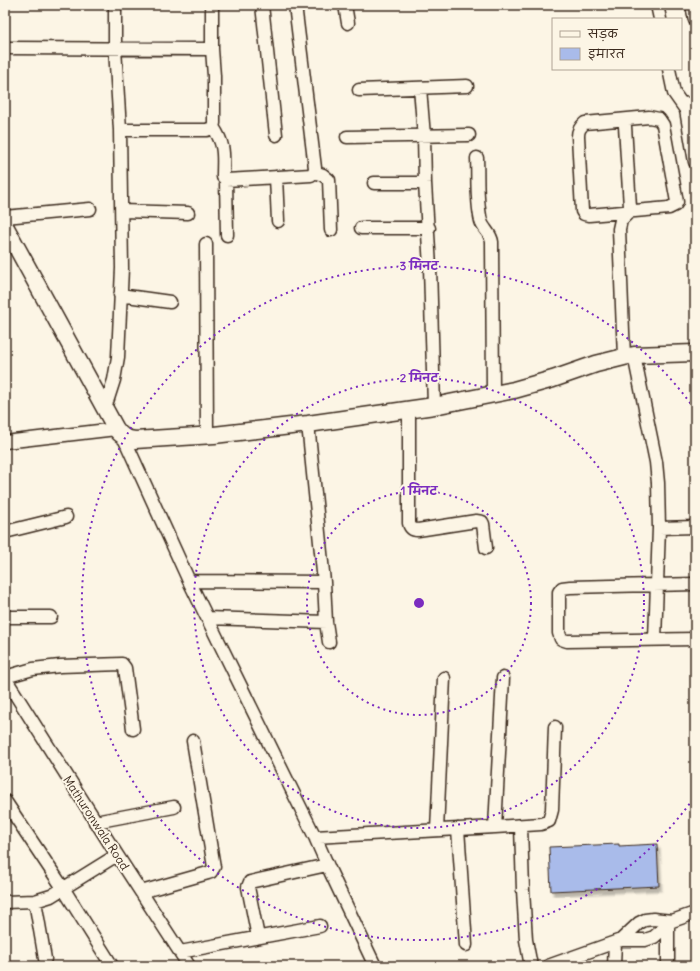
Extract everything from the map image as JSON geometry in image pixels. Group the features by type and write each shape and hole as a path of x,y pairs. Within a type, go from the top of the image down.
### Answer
{"main road":[{"path":"5,226 105,408 120,432 135,440 208,436 308,424 434,406 493,394 553,379 596,364 629,356 695,353"}],"street":[{"path":"105,408 115,376 118,357 122,268 120,130 115,48 115,5"},
{"path":"212,5 212,49 214,76 213,128 221,140 223,151 223,177 226,180 228,235"},
{"path":"262,5 276,135"},
{"path":"295,5 315,168 314,172"},
{"path":"345,5 348,23"},
{"path":"657,5 660,18"},
{"path":"692,5 695,20"},
{"path":"5,48 212,49"},
{"path":"669,70 672,89 686,110 695,162"},
{"path":"359,90 467,86"},
{"path":"420,88 429,228 434,406"},
{"path":"683,104 695,103"},
{"path":"649,116 656,117 662,122 677,202 669,208 629,212 589,215 584,214 582,211 578,132 581,126 585,123 649,116"},
{"path":"625,126 630,207 629,212 621,220 619,229 629,356 656,462 658,482 659,528 655,639"},
{"path":"120,130 202,130 213,128"},
{"path":"347,137 469,134"},
{"path":"477,158 480,218 482,226 490,236 492,242 493,394"},
{"path":"226,180 311,174 314,172 323,175 329,180 331,230"},
{"path":"276,177 278,221"},
{"path":"374,182 426,183"},
{"path":"5,217 90,209"},
{"path":"122,212 188,213"},
{"path":"361,228 429,228"},
{"path":"206,244 208,436"},
{"path":"120,296 170,302"},
{"path":"409,409 408,523 412,529 418,530 480,521 483,524 486,548"},
{"path":"308,424 329,642"},
{"path":"5,442 120,432 189,581 315,837 375,966"},
{"path":"5,532 66,517"},
{"path":"659,528 695,527"},
{"path":"189,581 324,582"},
{"path":"695,584 566,587 562,588 559,592 559,633 563,640 695,639"},
{"path":"5,617 52,617"},
{"path":"207,618 326,622"},
{"path":"5,677 33,669 60,666 122,664 125,668 133,729"},
{"name":"Mathuronwala Road","path":"5,677 95,822 189,966"},
{"path":"437,830 444,678"},
{"path":"495,827 502,678"},
{"path":"315,837 521,826 546,823 549,821 552,810 554,727"},
{"path":"141,892 208,874 213,870 214,867 193,741"},
{"path":"5,801 10,817 63,888 112,966"},
{"path":"95,822 174,807"},
{"path":"521,826 526,940 531,966"},
{"path":"458,829 466,945"},
{"path":"5,902 35,901 50,896 117,855"},
{"path":"258,938 248,887 250,882 327,865"},
{"path":"35,901 45,959"},
{"path":"548,966 618,941 645,940 654,937 670,923 695,914"},
{"path":"614,966 618,941 636,926 645,920 653,919 670,923"},
{"path":"668,966 670,923"},
{"path":"180,952 320,926"}],"building":[{"path":"619,844 619,846 657,844 659,886 551,891 549,847"}]}
